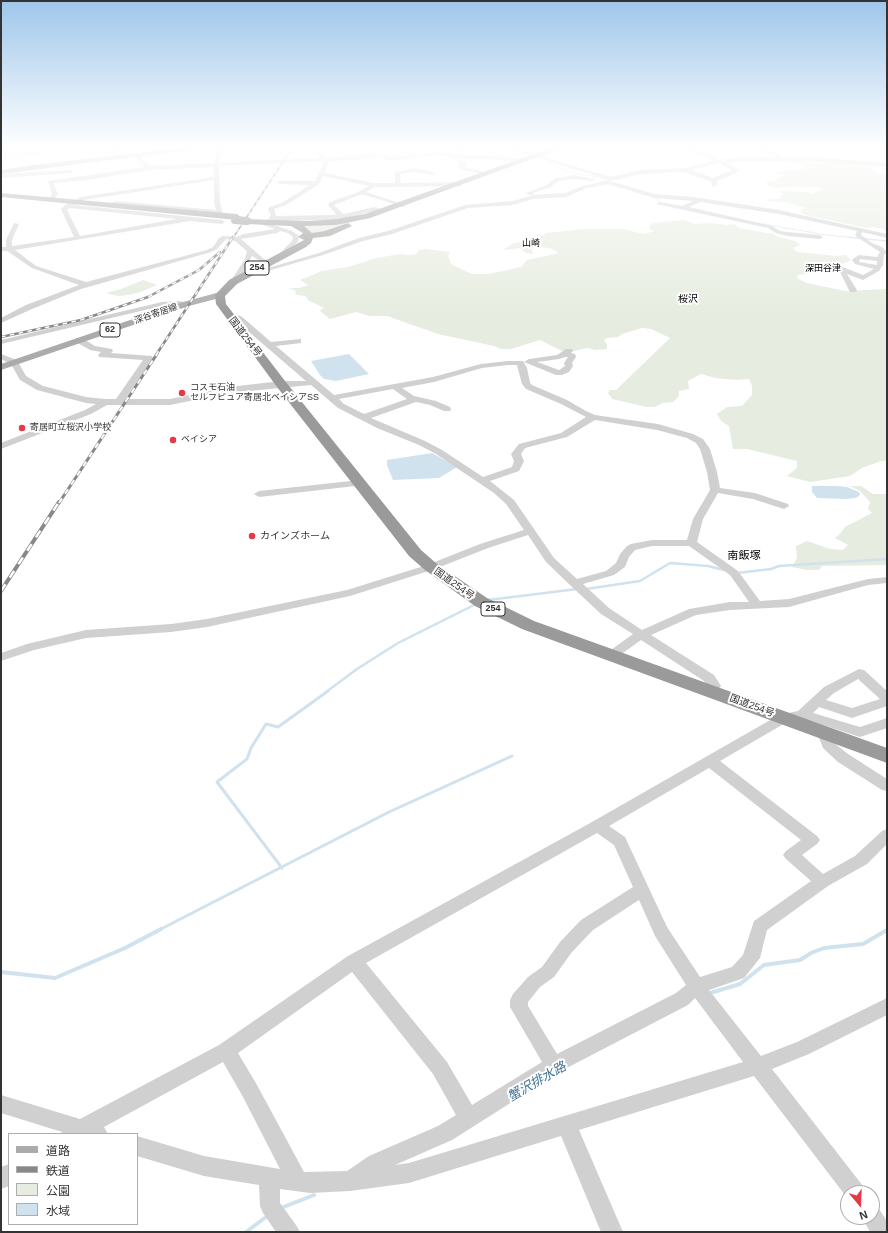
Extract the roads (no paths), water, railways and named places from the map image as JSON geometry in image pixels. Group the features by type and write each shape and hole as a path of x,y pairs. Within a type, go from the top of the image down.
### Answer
{"highway":[{"path":"68,203 268,221 300,230 378,212"},
{"path":"248,220 327,234 378,212 405,203"},
{"path":"300,230 327,220 378,212"},
{"name":"254","path":"220,295 228,285 240,277 299,247 300,230"},
{"name":"国道254号","path":"220,295 221,304 228,315 415,553 431,567 481,602 504,615 559,637 887,756"}],"main road":[{"name":"深谷寄居線","path":"1,367 186,304 220,295"}],"street":[{"path":"78,238 64,209 73,203 156,207 221,217"},
{"path":"73,203 189,219"},
{"path":"217,203 225,237"},
{"path":"268,221 274,215 271,209 286,203"},
{"path":"333,203 331,205 340,214 336,217"},
{"path":"396,203 401,204"},
{"path":"240,277 321,254 361,239 390,233 467,206 515,203"},
{"path":"683,208 694,203"},
{"path":"716,203 772,211 779,212 797,213 799,210 783,206 767,205 772,211"},
{"path":"659,204 770,227 778,232 787,234 820,237"},
{"path":"779,212 887,236"},
{"path":"268,221 336,217 364,213"},
{"path":"412,218 440,215"},
{"path":"1,249 78,238 189,219 221,217"},
{"path":"268,221 295,235 297,238 279,257"},
{"path":"9,249 10,240 16,224"},
{"path":"1,321 29,307 87,284 209,251 215,248 221,239 225,237 237,239 244,236 283,230"},
{"path":"853,290 841,268 863,278 878,268 881,254 884,252 880,248 870,244 859,236 860,231"},
{"path":"237,239 262,260 269,262"},
{"path":"9,249 34,266 87,284"},
{"path":"240,277 250,251"},
{"path":"878,268 857,263 855,260 859,256 881,259"},
{"path":"1,342 162,304 186,304"},
{"path":"228,315 238,318 341,406 363,418 422,443 482,480 504,496 550,560 574,583 605,611 640,635 709,678 714,686 711,691"},
{"path":"79,340 93,348 109,351 102,355 148,358 122,402"},
{"path":"269,346 298,341"},
{"path":"332,398 434,379 481,366 553,358 567,352 572,357 566,370 559,373 524,362"},
{"path":"1,356 14,362 23,378 40,388 86,400 105,402 170,402 229,390 312,382"},
{"path":"524,362 523,368 526,384 529,387 593,417 658,427 690,436 700,441 705,449 711,466 715,490 698,519 691,543"},
{"path":"394,386 415,399 434,403 447,409"},
{"path":"363,418 415,399"},
{"path":"1,446 88,412 105,402"},
{"path":"482,480 516,469 519,461 516,454 522,446 564,435 593,417"},
{"path":"258,494 360,483"},
{"path":"715,490 755,496 784,506"},
{"path":"1,657 31,647 86,634 207,624 350,593 431,567 484,546 530,531"},
{"path":"574,583 610,572 621,564 624,556 631,548 635,546 652,543 691,543 734,573 757,605"},
{"path":"612,655 640,635 693,612 730,606 789,603 868,582 887,580"},
{"path":"802,714 816,701 829,690 859,673 887,699 852,713 816,701"},
{"path":"76,1131 226,1051 354,961 597,826 784,718 802,714 860,732 887,723"},
{"path":"824,732 828,745 843,758 887,786"},
{"path":"710,760 812,840 790,855 822,882"},
{"path":"597,826 620,841 661,930 696,986 850,1185"},
{"path":"349,1182 376,1163 445,1133 554,1065 682,999 696,986 738,973 751,958 760,926 822,882 860,860 887,835"},
{"path":"554,1065 518,1008 519,1000 534,982 548,972 566,947 587,925 642,890"},
{"path":"354,961 440,1068 469,1119"},
{"path":"138,1146 204,1166 298,1182 349,1182 409,1173 567,1126 758,1066 821,1040 887,1006"},
{"path":"226,1051 250,1091 298,1182"},
{"path":"1,1104 76,1131 91,1133"},
{"path":"567,1126 612,1232"},
{"path":"269,1178 270,1206 289,1232"}],"water":[{"path":"349,354 369,374 336,381 324,379 311,361"},
{"path":"432,453 457,467 439,478 393,480 387,465 387,460"},
{"path":"812,486 847,487 859,492 860,495 856,498 846,499 817,498 812,492"}],"waterway":[{"path":"757,223 827,235 854,238"},
{"path":"848,237 854,238"},
{"path":"854,238 858,238"},
{"path":"854,238 887,241"},
{"path":"737,573 771,569 779,566 887,559"},
{"path":"586,589 640,581 670,563 708,566 724,570"},
{"path":"488,600 577,589"},
{"path":"326,692 357,669 398,643 476,604"},
{"path":"281,867 217,782 247,759 251,748 266,724 278,727 328,691"},
{"path":"281,867 389,812 512,756"},
{"path":"159,930 281,867"},
{"path":"1,972 55,978 125,948 161,929"},
{"name":"蟹沢排水路","path":"710,993 740,984 764,965 800,960 811,953 824,948 863,944 887,930"},
{"name":"蟹沢排水路","path":"281,1208 314,1195"},
{"name":"蟹沢排水路","path":"246,1232 266,1217"}],"railway":[{"path":"233,238 256,203"},
{"path":"156,355 233,237"},
{"path":"1,337 81,320 148,297 199,270 220,252"},
{"path":"59,503 157,354"},
{"path":"1,591 59,502"}],"place":[{"name":"コスモ石油 セルフピュア寄居北ベイシアSS","path":"182,393"},
{"name":"寄居町立桜沢小学校","path":"22,428"},
{"name":"ベイシア","path":"173,440"},
{"name":"カインズホーム","path":"252,536"}],"district":[{"name":"山崎","path":"531,244"},
{"name":"深田谷津","path":"823,269"},
{"name":"桜沢","path":"688,299"},
{"name":"南飯塚","path":"744,556"}]}
